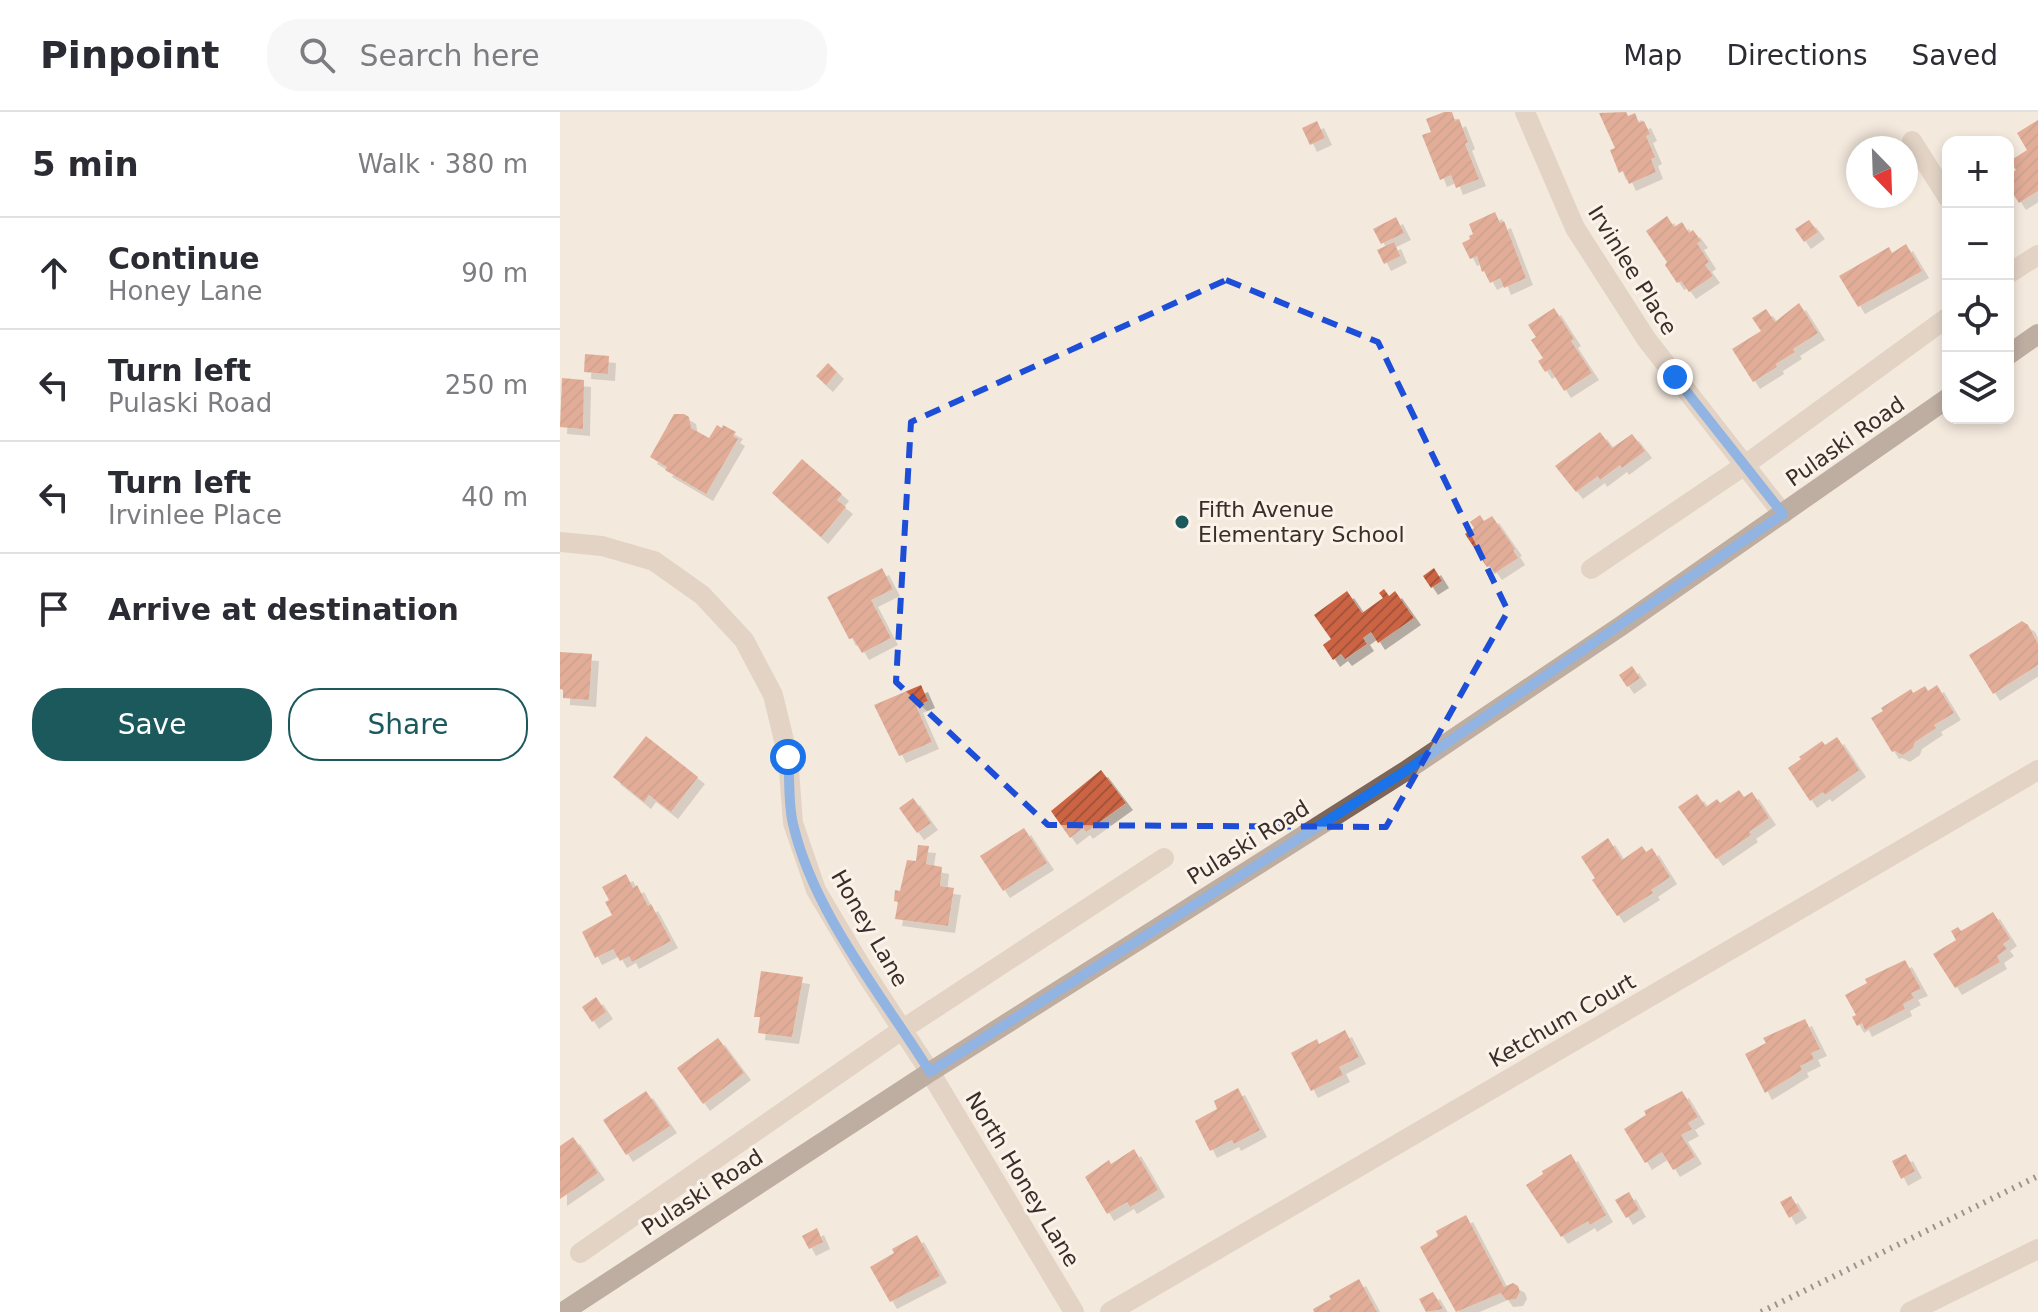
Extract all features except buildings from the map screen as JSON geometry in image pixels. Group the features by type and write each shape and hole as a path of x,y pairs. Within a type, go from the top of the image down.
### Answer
{"main road":[{"path":"2012,352 2038,334"},
{"name":"Pulaski Road","path":"563,1312 930,1072 1404,772 1942,402"}],"street":[{"name":"Irvinlee Place","path":"1525,112 1575,228 1647,340 1783,514"},
{"path":"1918,150 1942,188"},
{"path":"2014,270 2038,255"},
{"path":"1591,569 1745,465 1942,321"},
{"name":"Honey Lane","path":"560,542 602,546 654,561 702,595 744,640 773,695 788,757 793,823 816,890 930,1072"},
{"name":"Ketchum Court","path":"1110,1312 2038,770"},
{"path":"580,1253 903,1029 1164,858"},
{"name":"North Honey Lane","path":"930,1072 1074,1312"},
{"path":"1910,1312 2038,1249"}],"highlighted area":[{"path":"1226,280 1378,342 1508,611 1386,827 1048,825 896,682 911,422"}],"railway":[{"path":"1761,1312 2038,1176"}],"place":[{"name":"Fifth Avenue Elementary School","path":"1182,522"}],"route":[{"path":"788,757 793,823 816,890 930,1072 1404,772 1783,514 1675,377"}]}
